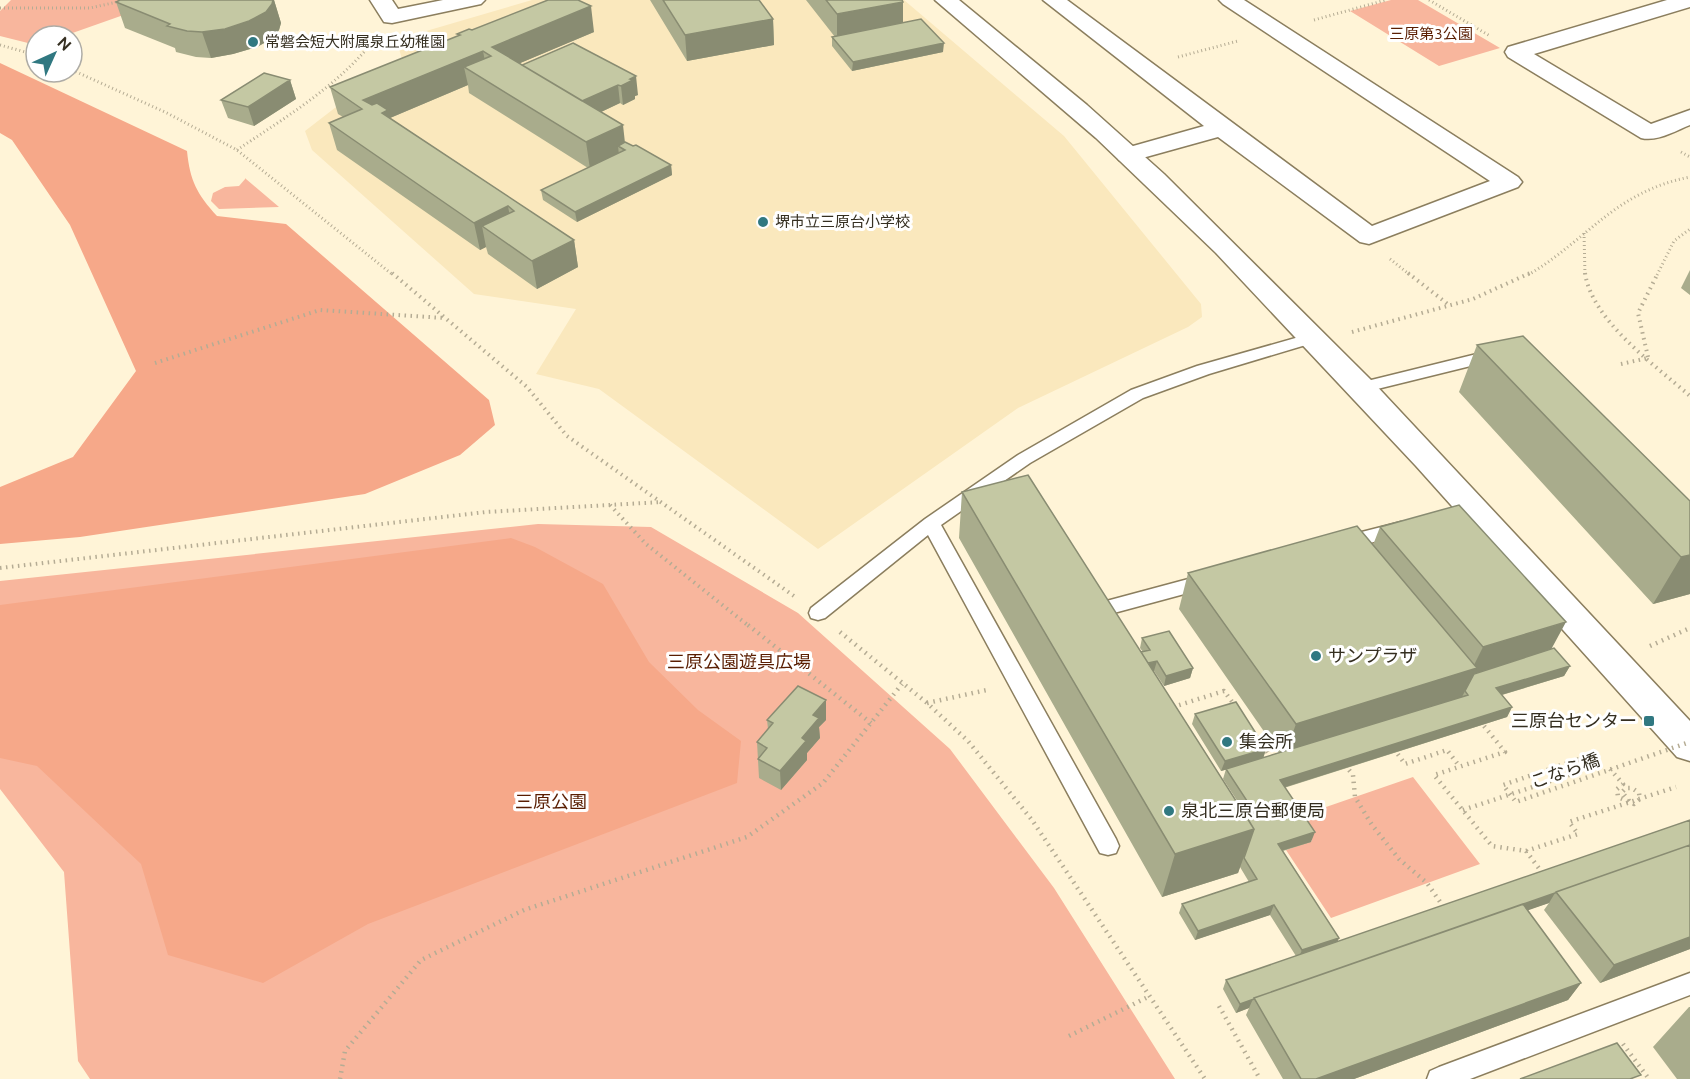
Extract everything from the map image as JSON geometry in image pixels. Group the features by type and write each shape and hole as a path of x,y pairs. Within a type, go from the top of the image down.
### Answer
{"street":[{"path":"386,9 474,0"},
{"path":"946,0 1128,155 1232,254 1361,388 1463,512 1690,746"},
{"path":"1054,0 1222,129 1368,235 1509,182 1230,0"},
{"path":"1516,52 1690,0"},
{"path":"1516,52 1649,134 1690,117"},
{"path":"1128,155 1222,129"}],"lane":[{"path":"818,614 931,523 1024,459 1137,394 1203,370 1313,338"},
{"path":"1361,388 1505,352 1513,360"},
{"path":"1326,548 1423,522"},
{"path":"931,523 1108,846"},
{"path":"1099,610 1222,577"},
{"path":"1439,1079 1690,984"}],"path":[{"path":"0,8 90,8 126,0"},
{"path":"1429,0 1516,52"},
{"path":"237,150 330,86 351,68 386,9"},
{"path":"0,45 24,52"},
{"path":"84,75 166,113 237,150 272,176 527,387 567,436 818,614 927,703 968,741 1032,820 1205,1079"},
{"path":"1343,334 1495,290 1538,268 1647,187 1690,177"},
{"path":"1648,358 1638,313 1674,241 1690,228"},
{"path":"1584,232 1584,272 1590,295 1616,327 1690,396"},
{"path":"1368,235 1374,247 1449,305"},
{"path":"155,363 320,310 445,318"},
{"path":"1621,364 1648,358"},
{"path":"0,568 486,512 663,502"},
{"path":"610,505 646,544 871,723"},
{"path":"1644,649 1690,628"},
{"path":"340,1079 345,1051 421,960 524,910 747,837 823,783 902,684"},
{"path":"1172,708 1224,691 1242,716"},
{"path":"927,703 972,693"},
{"path":"1476,716 1505,753 1434,775 1492,846 1526,851 1578,834 1569,822 1676,787"},
{"name":"こなら橋","path":"1463,810 1593,767 1585,757 1503,785 1516,802 1690,741"},
{"path":"1260,742 1279,769"},
{"path":"1390,744 1405,764 1447,750 1460,767"},
{"path":"1341,760 1353,775 1355,797 1372,825 1400,859 1427,883 1450,916"},
{"path":"1610,769 1623,784 1617,789 1618,797 1634,804 1640,800 1639,793 1632,788 1626,788 1622,792 1630,802"},
{"path":"1526,851 1550,882"},
{"path":"1069,1036 1150,996"},
{"path":"1219,1006 1260,1079"}],"shaded area":[{"name":"堺市立三原台小学校","path":"532,0 904,0 1064,136 1201,304 1202,317 1188,327 1018,408 818,549 599,389 536,374 576,309 474,294 312,150 305,131 384,70 403,62 399,49 409,36"}],"green space":[{"path":"11,0 166,0 84,29 84,24 24,24 24,42 0,36 0,11"},
{"name":"三原第3公園","path":"1391,0 1418,0 1500,48 1439,66 1350,11"},
{"path":"0,63 24,74 24,84 45,84 187,151 190,171 196,186 204,201 217,216 286,224 489,400 495,425 460,455 365,494 80,537 0,544 0,487 73,457 136,371 70,225 12,140 0,133"},
{"path":"246,178 279,207 219,209 211,201 213,193 225,187 239,186"},
{"name":"三原公園","path":"538,524 651,527 798,613 950,749 1054,888 1175,1079 90,1079 78,1061 64,872 0,789 0,581"},
{"path":"511,538 535,547 603,584 649,662 698,710 741,741 737,783 368,924 263,983 168,955 141,864 37,766 0,758 0,605"},
{"path":"1413,777 1480,864 1331,918 1286,850 1312,841 1297,817"}],"building":[{"path":"120,0 273,0 266,12 249,21 225,29 202,32 167,26 170,24 116,2"},
{"path":"548,0 578,0 591,6 492,47 623,125 586,142 464,67 491,56 483,51 363,100 372,105 377,103 388,110 382,113 574,240 532,261 482,226 514,211 508,206 474,223 329,123 362,109 330,87 460,35 457,34 469,29 472,30"},
{"path":"663,0 759,0 773,19 685,35"},
{"path":"826,0 902,0 903,2 837,14"},
{"path":"921,19 944,43 853,62 832,37"},
{"path":"573,43 636,76 621,86 618,85 582,101 522,65"},
{"path":"264,73 290,80 248,107 221,100"},
{"path":"625,142 636,145 671,165 575,212 541,190 625,150 618,146"},
{"path":"1523,336 1690,501 1690,555 1681,557 1477,345"},
{"path":"1028,475 1254,829 1175,854 962,492"},
{"path":"1459,505 1566,622 1483,647 1380,527"},
{"name":"サンプラザ","path":"1357,526 1477,668 1296,724 1188,573"},
{"path":"1169,631 1193,668 1166,676 1157,661 1148,663 1141,652 1150,650 1142,638"},
{"path":"1554,648 1570,666 1496,688 1512,707 1280,780 1315,832 1278,844 1339,938 1302,950 1274,905 1198,931 1182,904 1257,879 1244,858 1254,829 1246,816 1255,813 1226,769 1468,695 1465,691 1474,674"},
{"path":"798,686 826,700 813,715 819,718 802,738 806,741 780,771 758,759 767,748 757,742 773,723 767,720"},
{"name":"集会所","path":"1236,702 1266,749 1225,761 1195,714"},
{"path":"1690,820 1690,845 1240,1004 1226,980"},
{"path":"1690,845 1690,937 1614,965 1556,892"},
{"path":"1523,904 1581,983 1316,1079 1301,1079 1254,998"},
{"path":"1617,1043 1641,1075 1630,1079 1520,1079"}],"place":[{"name":"常磐会短大附属泉丘幼稚園","path":"253,42"},
{"name":"堺市立三原台小学校","path":"763,222"},
{"name":"サンプラザ","path":"1316,656"},
{"name":"三原台センター","path":"1649,721"},
{"name":"集会所","path":"1227,742"},
{"name":"泉北三原台郵便局","path":"1169,811"}],"park label":[{"name":"三原公園遊具広場","path":"739,662"}]}
